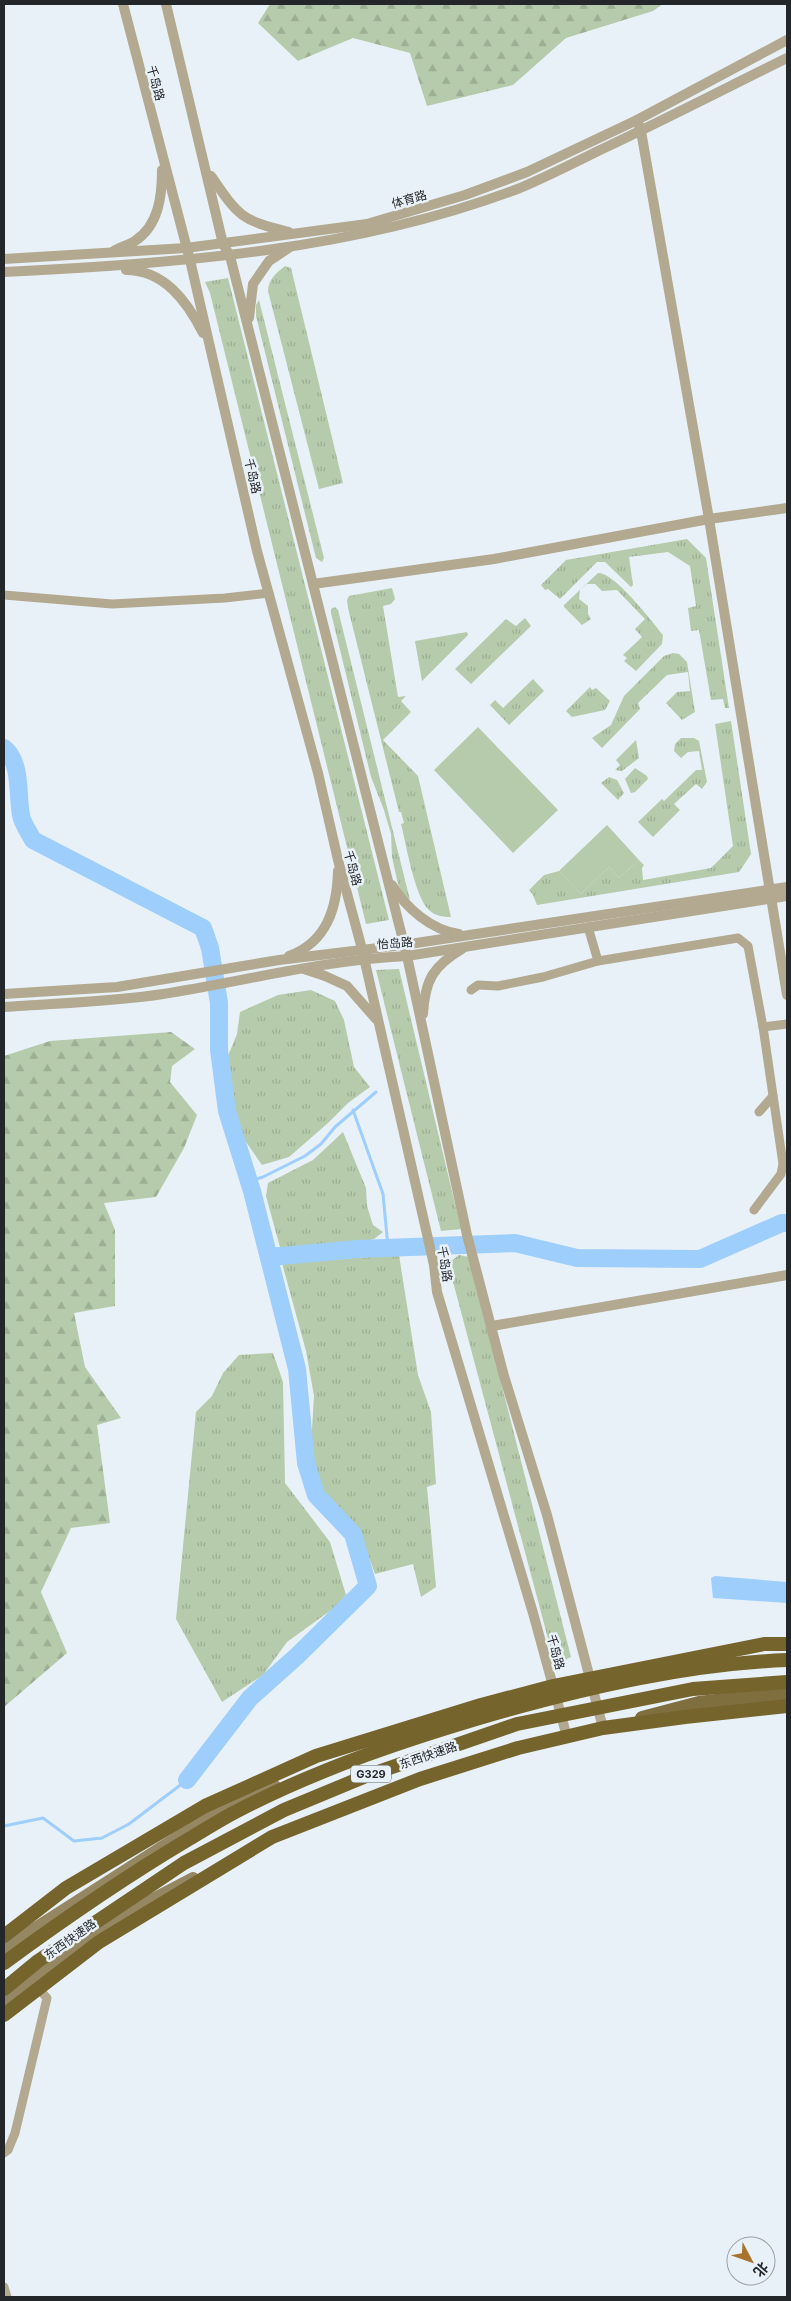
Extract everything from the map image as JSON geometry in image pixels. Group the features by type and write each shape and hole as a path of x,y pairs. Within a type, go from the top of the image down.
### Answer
{"highway":[{"path":"4,1936 66,1888 205,1806 316,1756 481,1705 553,1686 764,1644 787,1644"},
{"name":"东西快速路","path":"4,1963 85,1904 162,1855 240,1809 330,1769 416,1736 532,1703 612,1684 687,1671 761,1661 787,1660"},
{"name":"东西快速路","path":"4,1989 46,1956 184,1863 284,1810 366,1776 517,1724 693,1689 787,1682"},
{"path":"4,2015 99,1942 272,1837 420,1779 518,1748 603,1728 787,1706"}],"main road":[{"path":"590,1678 757,1656 787,1655"},
{"path":"4,1948 221,1809 336,1759 553,1686"},
{"path":"603,1728 699,1703 787,1692"},
{"path":"4,2003 31,1980 128,1912 272,1837"}],"street":[{"name":"千岛路","path":"123,4 190,260 257,551 318,773 338,860 363,954 434,1265 437,1292 533,1613 567,1737"},
{"name":"千岛路","path":"166,4 173,40 207,169 223,244 230,256 407,956 467,1235 504,1376 547,1514 603,1728"},
{"name":"体育路","path":"4,259 186,248 367,224 465,195 527,172 637,120 787,40"},
{"name":"体育路","path":"4,272 230,256 370,233 521,188 787,58"},
{"path":"637,120 641,131 709,519 787,995"},
{"path":"109,253 135,241 148,229 156,216 160,199 161,154"},
{"path":"207,169 222,194 246,219 262,226 294,234"},
{"path":"248,329 252,284 269,261 291,246"},
{"path":"78,268 90,271 146,272 157,276 181,298 194,316 210,348"},
{"path":"312,584 494,559 709,519 787,508"},
{"path":"4,595 112,604 225,598 269,593"},
{"path":"279,960 295,954 319,937 327,926 335,902 338,860"},
{"path":"387,879 405,904 426,921 439,928 467,935"},
{"path":"4,994 117,987 279,960 363,954 467,935 770,894 787,887"},
{"name":"怡岛路","path":"4,1007 154,994 298,968 363,954 407,956 588,928 770,894 787,896"},
{"path":"588,928 598,961"},
{"path":"471,990 478,985 498,986 543,977 598,961 738,938 748,946 763,1027 783,1164 781,1174 754,1210"},
{"path":"422,1027 424,994 434,972 439,964 467,946"},
{"path":"298,968 311,970 347,986 377,1020"},
{"path":"763,1027 787,1024"},
{"path":"759,1112 773,1096"},
{"path":"492,1326 787,1275"},
{"path":"4,1948 47,1998 15,2133 8,2150 4,2153"},
{"path":"4,2287 7,2297"}],"green space":[{"path":"270,4 663,4 653,11 566,38 513,85 427,106 410,53 353,38 298,61 258,23"},
{"path":"285,266 291,268 343,483 319,489 268,291 271,280"},
{"path":"228,278 389,920 366,924 210,293 205,282"},
{"path":"259,300 324,558 322,562 316,558 256,316 256,305"},
{"path":"687,539 706,558 729,708 725,708 723,699 711,700 699,630 691,631 688,608 696,606 690,566 668,552 629,557 633,585 631,587 605,562 597,562 560,599 548,589 545,590 541,585 566,560"},
{"path":"598,573 605,575 623,588 663,635 662,644 636,671 624,661 627,658 623,655 642,637 635,629 645,619 617,590 602,591 595,584 587,584 580,590 579,599 588,606 588,614 591,619 582,625 564,607 564,605"},
{"path":"392,588 395,599 391,604 383,606 398,697 406,696 401,701 411,712 383,740 418,776 451,917 439,916 429,910 424,904 415,883 401,824 404,823 401,812 399,812 348,608 347,600 349,596"},
{"path":"335,607 338,610 410,900 403,895 398,884 392,857 391,834 371,777 331,613 331,609"},
{"path":"525,618 531,626 471,684 455,669 506,619 516,626"},
{"path":"467,632 468,635 422,681 415,641"},
{"path":"673,653 679,654 687,662 695,712 682,720 666,703 677,692 690,691 688,672 667,675 638,703 640,709 602,748 592,738 611,725 624,696 664,656"},
{"path":"533,679 544,691 509,725 490,705 495,700 503,708"},
{"path":"590,687 592,690 596,688 610,701 605,710 572,717 566,711"},
{"path":"731,721 751,854 739,872 537,905 529,890 544,875 559,871 581,894 609,867 619,878 639,860 644,865 642,868 643,880 711,868 733,846 715,724"},
{"path":"478,727 558,810 513,853 434,770"},
{"path":"681,738 694,738 699,741 707,782 702,789 696,784 674,804 680,810 653,837 638,822 662,799 664,801 696,770 702,770 699,751 688,752 681,758 674,751 675,744"},
{"path":"636,740 639,758 622,771 615,770 620,765 616,760"},
{"path":"635,768 647,776 648,779 635,792 631,793 625,779"},
{"path":"609,777 617,780 624,793 618,800 601,783"},
{"path":"607,825 639,860 619,878 609,867 581,894 559,871"},
{"path":"399,969 461,1229 441,1231 376,970"},
{"path":"311,990 335,1001 344,1020 354,1067 370,1087 348,1103 289,1157 262,1165 237,1129 229,1090 228,1056 237,1034 240,1012 278,995"},
{"path":"171,1032 195,1049 172,1066 170,1082 197,1115 184,1148 156,1197 104,1203 115,1230 115,1306 74,1313 85,1367 121,1418 97,1425 110,1523 71,1528 41,1592 67,1653 4,1707 4,1056 50,1041"},
{"path":"343,1132 366,1188 367,1206 373,1225 383,1232 374,1239 363,1242 281,1251 266,1196 268,1183 313,1160"},
{"path":"399,1255 418,1375 431,1412 436,1484 427,1487 436,1587 421,1597 413,1564 375,1574 360,1533 322,1494 311,1445 314,1396 306,1351 282,1263"},
{"path":"459,1255 469,1257 571,1657 563,1661 554,1661 448,1263"},
{"path":"273,1353 283,1382 285,1483 330,1542 346,1595 334,1608 287,1642 263,1675 222,1702 176,1619 196,1412 212,1396 223,1373 239,1355"}],"water":[{"path":"715,1576 787,1582 787,1603 713,1598 711,1578"}],"waterway":[{"path":"4,748 14,762 18,779 22,818 33,840 203,928 210,948 219,1003 219,1050 227,1111 252,1191 297,1369 306,1463 316,1495 353,1534 368,1586 297,1656 250,1698 187,1780"},
{"path":"249,1181 263,1177 305,1156 321,1144 335,1127 376,1092"},
{"path":"353,1110 383,1194 388,1247"},
{"path":"269,1257 358,1249 515,1243 577,1258 700,1259 782,1223 787,1223"},
{"path":"4,1826 43,1818 74,1841 102,1838 129,1824 187,1780"}]}
